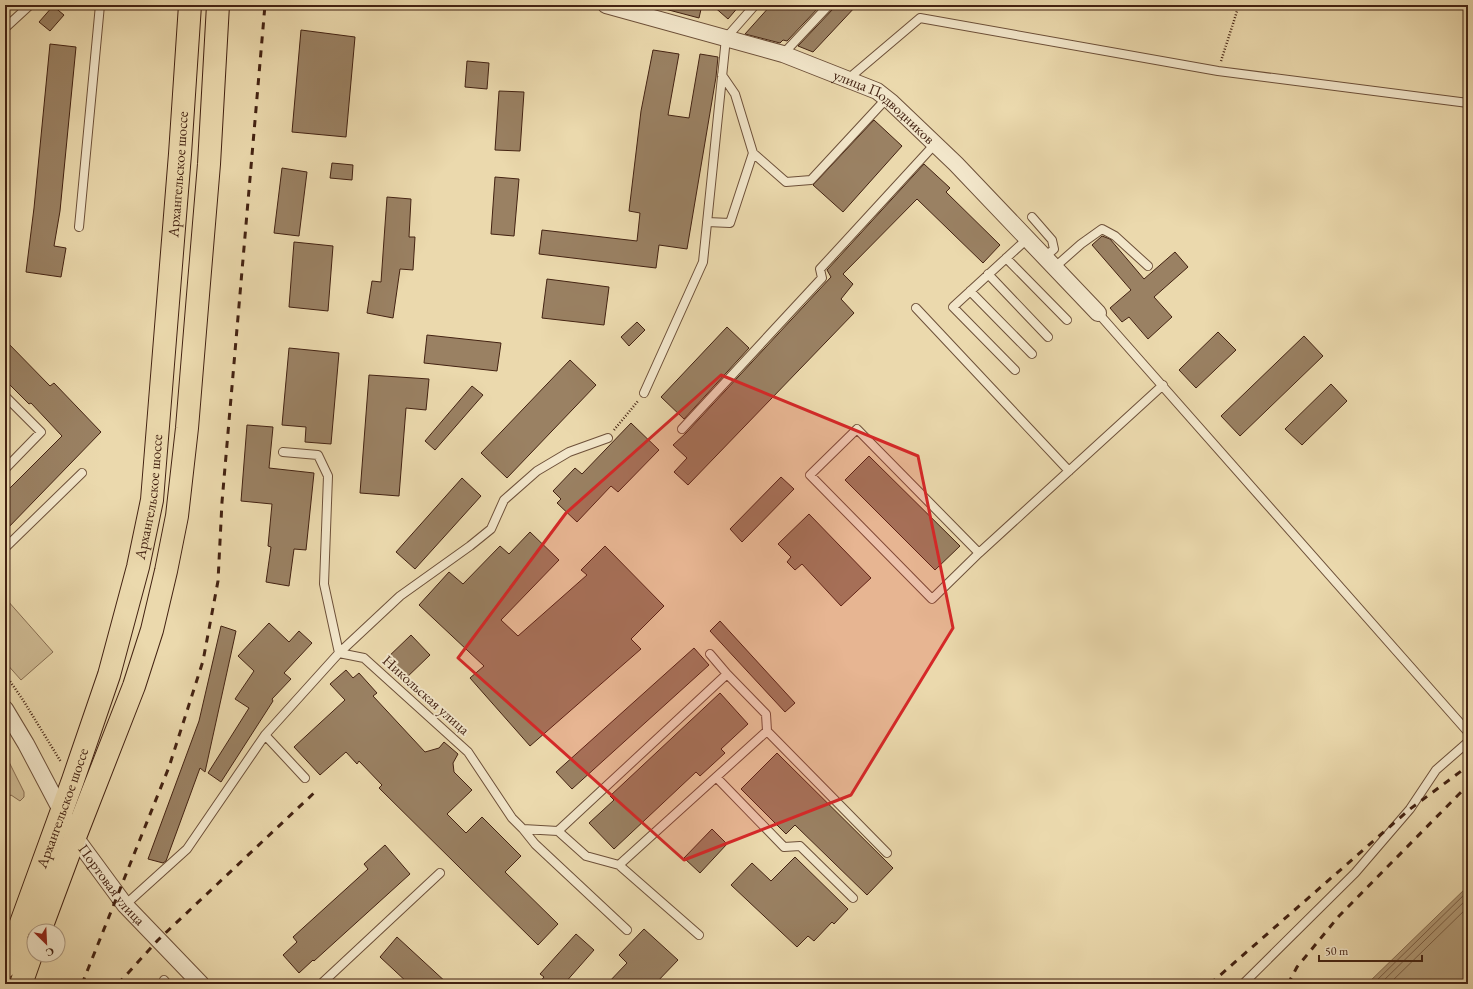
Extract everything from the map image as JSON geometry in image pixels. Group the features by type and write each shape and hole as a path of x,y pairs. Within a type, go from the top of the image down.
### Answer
{"main road":[{"name":"Архангельское шоссе","path":"5,967 109,675 138,567 152,500 190,5"},
{"name":"Архангельское шоссе","path":"43,923 134,686 150,637 166,571 180,499 188,421 209,164 218,5"},
{"path":"21,984 28,963"}],"street":[{"name":"улица Подводников","path":"606,5 783,54 877,91 887,98 935,144 1098,312"},
{"name":"Портовая улица","path":"5,709 26,744 75,837 125,905 201,984"}],"lane":[{"path":"5,28 30,5"},
{"path":"79,227 100,5"},
{"path":"644,393 703,262 726,38 755,5"},
{"path":"783,54 829,5"},
{"path":"848,79 920,18 1218,71 1468,104"},
{"path":"722,75 735,94 753,153 786,182 811,180 887,98"},
{"path":"682,429 822,278 820,269 935,144"},
{"path":"707,222 730,223 753,153"},
{"path":"1032,217 1052,240 1054,249 1050,262"},
{"path":"1050,262 1081,244 1102,229 1116,236 1148,266"},
{"path":"1015,370 953,307 1027,238"},
{"path":"1006,258 1067,320"},
{"path":"988,274 1048,337"},
{"path":"970,291 1032,354"},
{"path":"916,308 1069,471"},
{"path":"1098,312 1468,732"},
{"path":"979,553 857,429 810,475 932,599 979,553 1163,385"},
{"path":"5,396 41,432 5,469"},
{"path":"125,905 187,849 265,734 339,653 400,596 470,546 491,529 504,500 537,471 569,452 608,438"},
{"path":"283,452 318,455 328,476 324,584 339,653"},
{"path":"5,548 82,473"},
{"name":"Никольская улица","path":"339,653 364,658 468,752 512,818 535,844 627,930"},
{"path":"710,654 727,674 766,714 767,731 887,853"},
{"path":"558,831 727,674"},
{"path":"619,865 767,731"},
{"path":"265,734 305,778"},
{"path":"1243,984 1355,873 1410,809 1436,770 1468,742"},
{"path":"716,777 784,847 800,846 853,898"},
{"path":"523,829 558,831 586,856 619,865 699,935"},
{"path":"321,984 440,873"}],"path":[{"path":"1218,71 1239,5"},
{"path":"608,438 644,393"},
{"path":"5,674 65,767"}],"highlighted area":[{"path":"721,375 918,456 953,628 851,795 684,860 458,658 566,513"}],"shaded area":[{"path":"7,600 53,652 21,680 5,662 5,602"},
{"path":"5,754 24,792 24,797 20,801 11,795 5,799"}],"water":[{"path":"1468,886 1468,984 1367,984"}],"building":[{"path":"665,5 702,5 699,18 665,9"},
{"path":"712,5 740,5 728,19"},
{"path":"771,5 821,5 787,41 783,40 780,43 745,34"},
{"path":"834,5 857,5 813,52 798,46 833,9"},
{"path":"53,6 64,15 50,31 39,22"},
{"path":"301,30 355,37 346,137 292,132"},
{"path":"50,44 76,47 60,211 54,246 66,248 61,277 26,272 34,208"},
{"path":"653,50 679,54 668,115 689,118 700,54 718,57 716,77 687,249 659,245 656,268 539,254 542,230 637,241 640,213 629,211 641,111"},
{"path":"467,61 489,63 487,89 465,87"},
{"path":"499,91 524,92 520,151 495,150"},
{"path":"874,120 902,146 843,212 813,185"},
{"path":"332,163 353,165 352,180 330,178"},
{"path":"924,164 950,188 946,192 1000,245 983,263 917,199 843,274 853,284 841,299 854,313 688,485 674,472 687,458 673,445 686,433 831,277 827,270"},
{"path":"282,168 307,172 299,236 274,233"},
{"path":"495,177 519,179 514,236 491,234"},
{"path":"387,197 411,199 409,237 415,237 413,270 400,269 393,318 367,313 372,281 381,282"},
{"path":"1102,236 1110,239 1144,279 1175,252 1188,267 1154,297 1172,317 1148,339 1129,317 1122,322 1110,308 1131,290 1092,245"},
{"path":"294,242 333,246 328,311 289,307"},
{"path":"547,279 609,287 604,325 542,318"},
{"path":"637,322 645,330 629,346 621,337"},
{"path":"727,327 749,348 684,419 661,397"},
{"path":"1218,332 1236,350 1196,388 1179,370"},
{"path":"427,335 501,343 497,371 424,363"},
{"path":"1304,336 1323,356 1240,436 1221,416"},
{"path":"5,340 50,386 54,383 101,432 5,531 5,493 62,436 31,403 29,404 5,380"},
{"path":"289,348 339,353 331,444 305,442 306,427 282,425"},
{"path":"570,360 596,385 507,478 481,453"},
{"path":"369,375 429,379 426,410 406,408 399,496 360,493"},
{"path":"1331,384 1347,401 1302,445 1285,429"},
{"path":"472,386 483,395 435,450 425,441"},
{"path":"631,423 659,450 618,492 611,486 577,522 557,503 561,499 553,491 575,468 582,474"},
{"path":"247,425 273,427 269,468 314,473 306,550 294,549 289,586 266,582 271,547 268,546 272,504 241,501"},
{"path":"869,456 960,546 935,570 845,480"},
{"path":"781,477 794,489 742,542 730,529"},
{"path":"462,478 481,496 415,569 396,552"},
{"path":"809,514 871,578 841,606 802,564 795,570 787,562 791,557 778,544"},
{"path":"530,532 559,560 501,620 518,636 587,575 581,570 605,546 664,606 631,639 641,649 530,746 470,678 484,666 419,605 449,572 463,584 500,546 509,554"},
{"path":"720,621 795,703 785,712 710,631"},
{"path":"269,623 289,642 299,631 312,643 284,673 291,679 272,699 273,701 221,782 208,773 249,708 235,699 254,671 238,656"},
{"path":"221,626 236,631 205,772 200,768 166,861 163,863 148,859 199,721"},
{"path":"411,635 430,655 404,680 385,660"},
{"path":"694,648 709,665 572,789 556,772"},
{"path":"346,670 353,678 359,673 377,693 373,696 425,752 439,748 444,742 458,754 453,763 454,772 472,790 447,814 466,833 482,817 521,856 505,872 558,924 538,945 379,788 382,785 359,761 357,764 346,752 320,775 294,747 345,700 330,684"},
{"path":"720,693 748,724 721,749 725,753 700,776 696,772 614,849 589,823 614,800 610,796"},
{"path":"777,753 893,868 867,895 795,825 786,834 741,789"},
{"path":"712,829 727,844 700,873 684,858"},
{"path":"385,845 410,874 299,973 283,955 297,942 293,937 368,869 364,864"},
{"path":"795,857 848,909 834,924 832,922 814,941 808,936 797,947 731,885 752,863 771,881"},
{"path":"644,929 678,960 655,984 607,984 627,963 619,955"},
{"path":"576,934 594,950 564,984 538,984 544,977 540,974"},
{"path":"397,937 448,984 409,984 380,957"}],"railway":[{"path":"82,984 169,767 203,661 218,581 222,502 265,5"},
{"path":"1210,984 1410,809 1468,766"},
{"path":"1288,984 1297,967 1339,916 1468,785"},
{"path":"118,984 158,940 316,791"}]}
